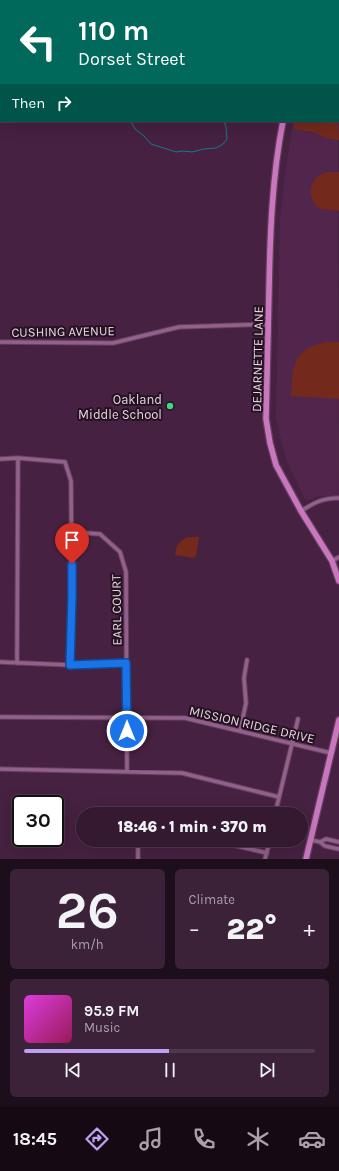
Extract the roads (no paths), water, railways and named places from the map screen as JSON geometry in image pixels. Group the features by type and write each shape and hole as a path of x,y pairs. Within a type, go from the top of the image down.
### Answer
{"main road":[{"name":"DEJARNETTE LANE","path":"283,122 272,196 266,419 276,465 301,511 332,561 339,581"},
{"path":"306,859 339,720"}],"street":[{"name":"CUSHING AVENUE","path":"0,342 113,343 179,326 268,324"},
{"path":"17,662 18,458"},
{"path":"0,459 18,458 65,462 71,481 72,596 70,665"},
{"path":"301,511 317,501 339,498"},
{"name":"EARL COURT","path":"71,532 100,534 120,552 126,572 127,772"},
{"path":"332,561 339,557"},
{"path":"240,731 246,703 244,678 248,660"},
{"path":"0,662 70,665 126,663"},
{"name":"MISSION RIDGE DRIVE","path":"0,717 185,718 332,753"},
{"path":"277,807 298,720"},
{"path":"0,769 182,773 279,797"},
{"path":"320,842 326,839 339,842"},
{"path":"311,840 320,842 325,846 339,849"},
{"path":"138,847 138,859"},
{"path":"242,847 267,853"},
{"path":"265,859 268,847"}],"waterway":[{"path":"131,122 136,130 151,144 176,152 192,152 216,148 223,144 227,139 224,122"}],"place":[{"name":"Oakland Middle School","path":"170,406"}]}
